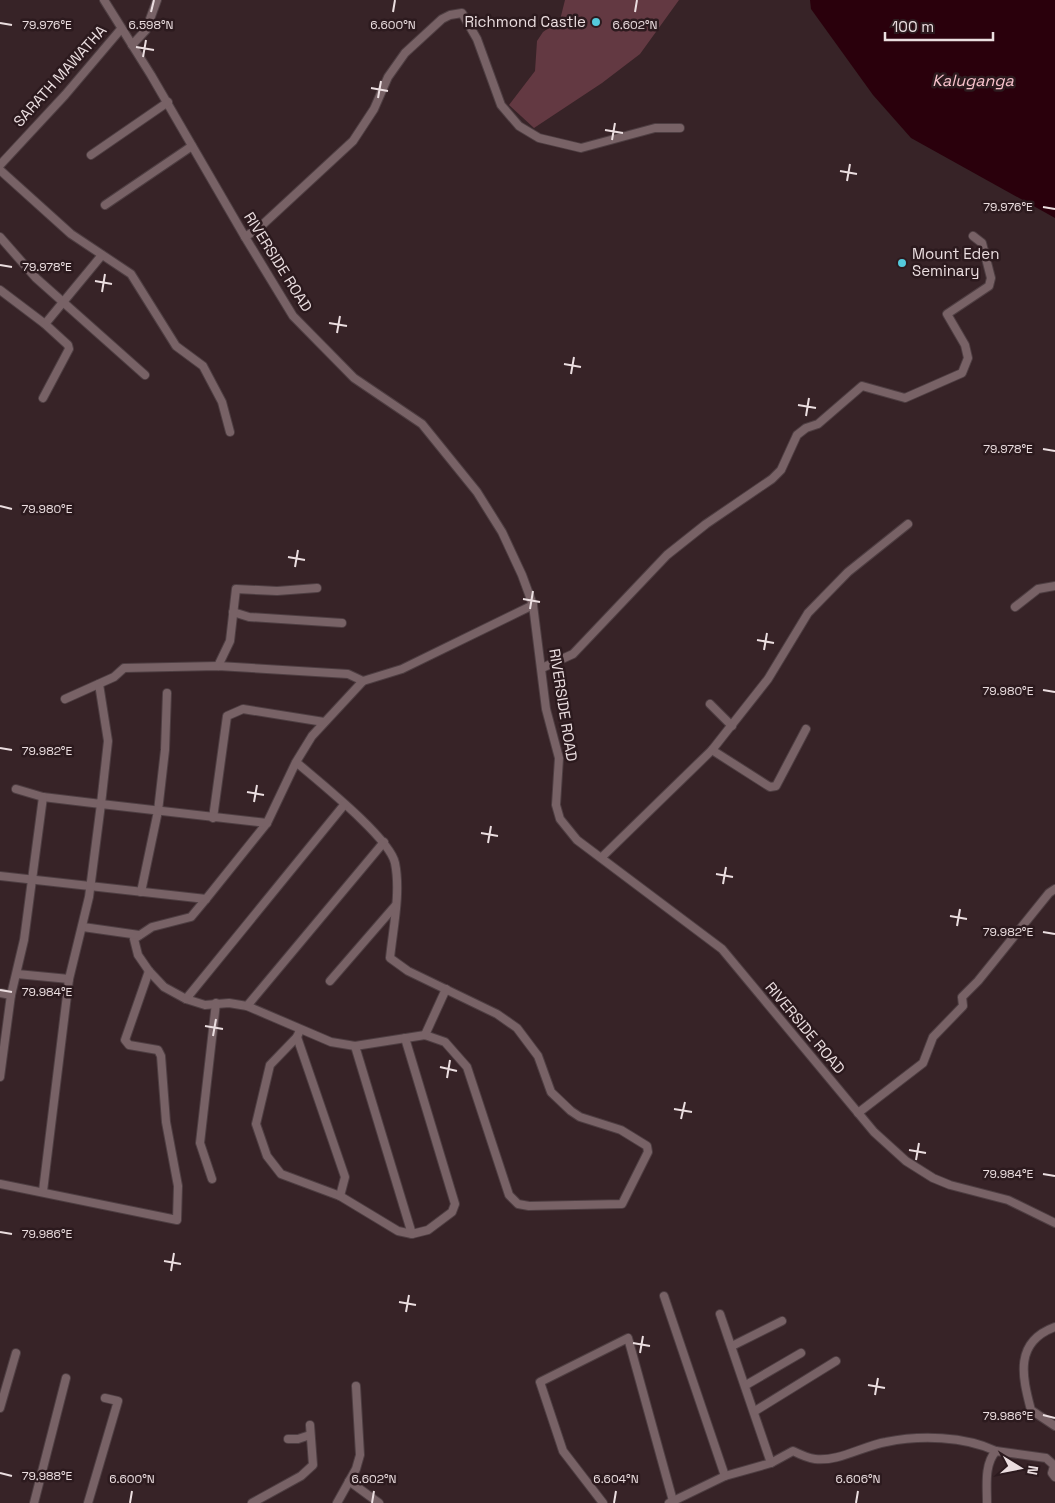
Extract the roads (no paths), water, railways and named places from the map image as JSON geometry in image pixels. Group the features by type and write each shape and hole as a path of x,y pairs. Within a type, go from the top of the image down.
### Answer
{"street":[{"name":"RIVERSIDE ROAD","path":"104,0 168,102 245,237 293,316 354,378 422,424 477,492 502,532 522,575 533,606 546,709 559,758 556,805 560,819 577,840 722,949 858,1114 893,1151 933,1178 950,1185 1008,1200 1055,1223"},
{"path":"132,46 146,30 157,0"},
{"path":"245,237 260,227 353,141 374,109 388,77 405,53 430,28 450,15 462,13 477,39 501,105 519,126 539,138 581,148 655,128 680,128"},
{"name":"SARATH MAWATHA","path":"0,165 65,95 121,29"},
{"path":"91,155 168,102"},
{"path":"105,204 192,146"},
{"path":"0,170 71,234 131,274 176,346 203,366 222,402 230,432"},
{"path":"542,668 572,654 667,556 706,524 772,479 782,470 797,435 806,428 818,424 862,386 905,398 962,373 968,358 965,345 947,314 989,286 991,278 982,243 973,236"},
{"path":"0,237 36,278 144,375"},
{"path":"45,324 64,304 102,255"},
{"path":"0,290 45,324 69,349 43,398"},
{"path":"602,857 712,750 768,679 808,613 848,572 908,524"},
{"path":"1015,607 1038,589 1055,586"},
{"path":"218,666 230,641 236,589 277,591 317,588"},
{"path":"296,762 384,842 395,860 397,878 390,958 408,971 497,1014 517,1028 538,1056 551,1092 571,1112 580,1117 621,1130 647,1146 648,1152 622,1204 528,1206 518,1204 509,1195 467,1067 445,1042 425,1035 356,1046 331,1042 299,1033 247,1006 216,1003 205,1005 186,999 164,987 149,972 134,946 134,939 139,935 152,927 191,917 206,900 267,824 296,762 312,736 363,682 402,669 533,606"},
{"path":"233,612 249,617 342,623"},
{"path":"65,699 114,677 124,668 218,666 348,674 363,682"},
{"path":"43,1191 69,979 83,927 90,885 108,741 99,684"},
{"path":"141,892 158,812 165,750 168,693"},
{"path":"710,704 732,726"},
{"path":"214,818 228,716 243,710 324,722"},
{"path":"712,750 770,787 776,786 806,729"},
{"path":"16,790 43,797 267,824"},
{"path":"0,1077 43,797"},
{"path":"186,999 344,805"},
{"path":"247,1006 384,842"},
{"path":"0,876 32,878 206,900"},
{"path":"858,1114 922,1063 933,1038 963,1006 962,996 978,982 1049,893 1055,890"},
{"path":"330,981 395,906"},
{"path":"83,927 139,935"},
{"path":"0,1184 43,1191 177,1220 178,1186 170,1154 161,1056 158,1050 129,1045 125,1040 149,972"},
{"path":"17,974 69,979"},
{"path":"425,1035 446,989"},
{"path":"0,993 12,995"},
{"path":"212,1179 200,1143 216,1003"},
{"path":"299,1033 345,1177 340,1196"},
{"path":"299,1033 270,1064 256,1124 267,1156 280,1174 340,1196 398,1231 412,1234 428,1230 452,1212 455,1204 405,1038"},
{"path":"356,1046 412,1234"},
{"path":"664,1296 725,1476"},
{"path":"720,1314 772,1463"},
{"path":"732,1346 782,1321"},
{"path":"1055,1327 1043,1332 1034,1340 1022,1366 1031,1410 1055,1426"},
{"path":"603,1503 563,1451 540,1382 628,1338 671,1502 725,1476 772,1463 793,1451 815,1459 831,1458 885,1442 904,1439 958,1440 984,1445 996,1450 1046,1458 1054,1466 1052,1473 1055,1477"},
{"path":"0,1408 16,1353"},
{"path":"746,1385 801,1353"},
{"path":"755,1411 836,1361"},
{"path":"34,1503 66,1378"},
{"path":"337,1503 356,1469 360,1455 356,1386"},
{"path":"88,1503 118,1401 106,1398"},
{"path":"252,1503 260,1496 300,1476 312,1465 310,1425"},
{"path":"288,1439 298,1439 310,1435"},
{"path":"987,1503 988,1469 996,1450"},
{"path":"348,1481 379,1503"}],"water":[{"name":"Kaluganga","path":"810,0 1055,0 1055,218 911,138 873,95 811,9"}],"place":[{"name":"Richmond Castle","path":"596,22"},
{"name":"Mount Eden Seminary","path":"902,263"}]}
